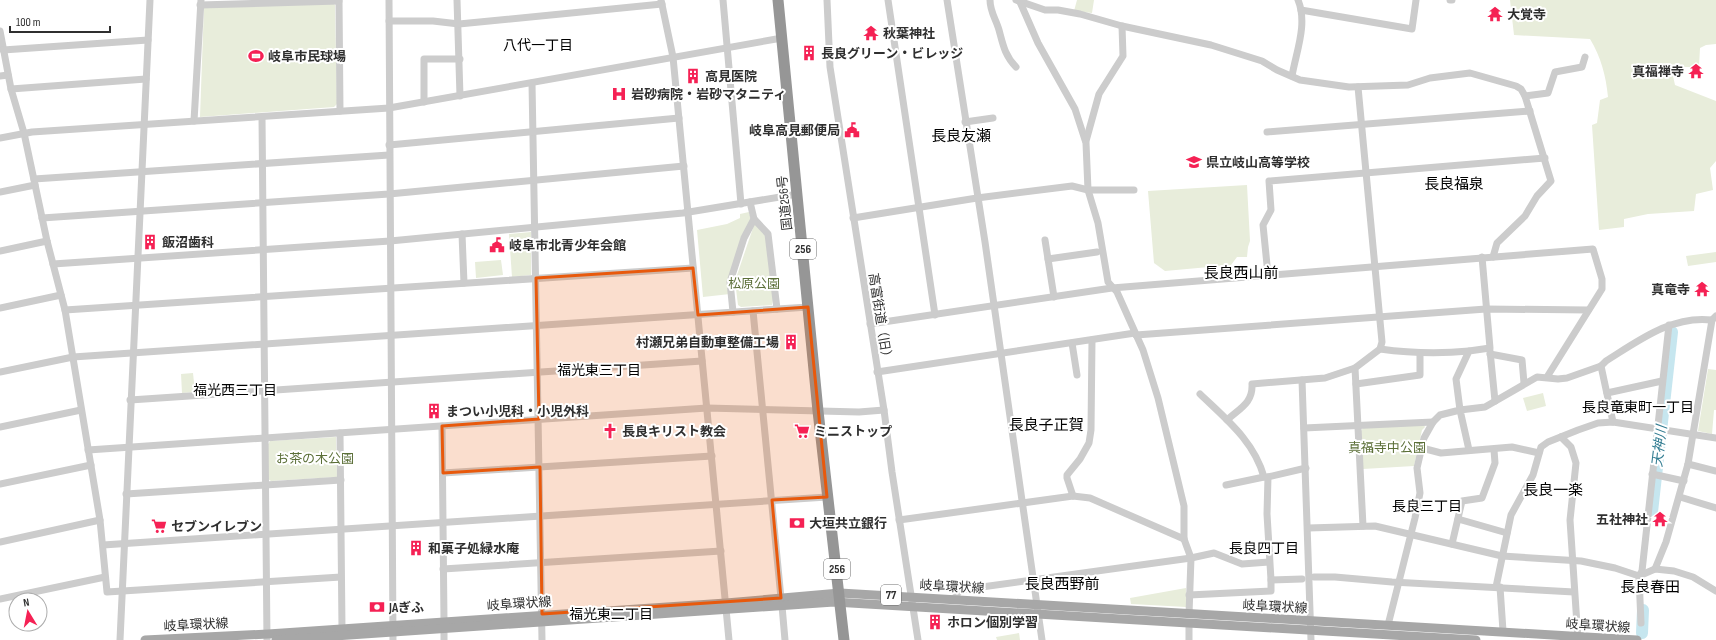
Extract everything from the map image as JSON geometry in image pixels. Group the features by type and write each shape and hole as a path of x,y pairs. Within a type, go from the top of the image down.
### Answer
{"highway":[{"name":"国道256号","path":"778,0 818,411 827,498 830,504 837,598 838,640"},
{"name":"国道256号","path":"837,598 844,640"}],"main road":[{"name":"岐阜環状線","path":"276,640 393,632 444,624 837,598 912,601 954,599 1036,604 1311,630 1476,640"},
{"name":"岐阜環状線","path":"912,601 943,610 1038,615 1189,619 1310,620 1578,638 1637,640"},
{"name":"岐阜環状線","path":"145,640 342,635"}],"street":[{"path":"120,640 132,353 150,0"},
{"path":"194,121 201,2 339,0 340,111"},
{"path":"388,0 393,632"},
{"path":"457,0 459,24 460,96"},
{"path":"723,0 741,204"},
{"name":"高富街道（旧）","path":"827,0 830,67 884,410 899,520 918,640"},
{"path":"888,0 935,314"},
{"path":"947,0 1001,353 1042,640"},
{"path":"990,0 990,10 999,29 1004,51 1016,67"},
{"path":"1292,76 1302,25 1301,10 1298,0"},
{"path":"1301,10 1412,30 1416,0"},
{"path":"1018,1 1045,10 1058,10 1080,14 1122,26 1211,45 1262,61 1276,70 1300,80 1331,85 1358,87 1415,85 1430,78 1470,73 1509,82 1521,89 1525,96 1551,181 1537,196 1525,216 1497,243 1493,257"},
{"path":"1018,1 1038,43 1073,102 1086,143 1088,190 1098,223 1108,282 1117,292 1136,334 1149,367 1157,394 1184,506 1184,539 1191,558 1188,640"},
{"path":"389,21 434,21 459,24 662,2 673,57 730,640"},
{"path":"1086,143 1099,94 1123,56 1122,26"},
{"path":"0,31 11,89 24,133 47,241 65,310 100,520 106,592 341,577"},
{"path":"0,138 24,133 389,108 782,38"},
{"path":"4,50 148,40"},
{"path":"1525,96 1548,93 1555,72 1582,68 1585,57"},
{"path":"424,102 424,60 460,59"},
{"path":"0,76 8,74"},
{"path":"11,89 146,79"},
{"path":"532,83 542,562 542,640"},
{"path":"1227,420 1250,399 1252,394 1252,384 1325,378 1355,368 1380,349 1382,342 1358,87"},
{"path":"1267,132 1530,112"},
{"path":"262,117 268,637"},
{"path":"389,145 679,118"},
{"path":"965,122 993,118"},
{"path":"0,192 34,182 142,172 389,155"},
{"path":"1268,275 1263,226 1271,210 1269,181 1545,158"},
{"path":"42,218 389,194 684,166"},
{"path":"853,218 977,198 1072,186 1088,190 1134,190"},
{"path":"53,264 390,241 688,213 798,194"},
{"path":"750,202 754,219 768,234 777,309"},
{"path":"733,312 730,282 744,238 754,219"},
{"path":"462,234 464,283"},
{"path":"1045,240 1054,297"},
{"path":"0,251 47,241"},
{"path":"870,324 1112,288 1593,249 1603,284 1599,296 1588,310 1547,377"},
{"path":"1048,259 1097,252"},
{"path":"1482,257 1495,401"},
{"path":"65,310 693,268"},
{"path":"0,308 61,295"},
{"path":"0,372 72,357 808,307"},
{"path":"877,372 1136,334 1486,309 1588,310"},
{"path":"753,311 785,640"},
{"path":"1388,625 1420,493 1417,468 1424,438 1433,422 1440,415 1460,410 1486,407 1524,383 1537,377 1558,379 1567,378 1601,366 1606,361 1669,325 1701,318 1714,318 1688,464 1680,497 1655,569"},
{"path":"1641,623 1639,576 1642,571 1655,474 1660,428 1662,381 1669,325"},
{"path":"1073,496 1067,474 1080,459 1088,443 1091,430 1092,340"},
{"path":"1072,343 1077,375"},
{"path":"1380,349 1449,353 1490,351 1522,360 1524,383"},
{"path":"1468,351 1456,379 1460,410 1469,450"},
{"path":"1356,384 1420,375 1420,352"},
{"path":"130,400 702,361"},
{"path":"1601,366 1613,422"},
{"path":"1355,368 1363,526"},
{"path":"1302,380 1311,640"},
{"path":"1607,393 1662,381"},
{"path":"1190,595 1271,591 1266,477 1245,438 1200,394"},
{"path":"88,450 707,408 859,412 884,410"},
{"path":"0,427 81,410"},
{"path":"1304,428 1433,422"},
{"path":"1503,632 1498,587 1502,556 1511,515 1533,476 1541,447 1548,442 1598,423 1613,422 1660,428 1716,438"},
{"path":"442,426 444,640"},
{"path":"340,433 342,635"},
{"path":"1561,437 1571,446 1576,463 1570,520 1578,638"},
{"path":"1422,448 1441,453 1512,448 1539,453"},
{"path":"1452,544 1462,500 1482,498 1495,463 1494,450"},
{"path":"443,473 712,456"},
{"path":"1688,464 1716,471"},
{"path":"0,484 91,465"},
{"path":"1226,485 1306,468"},
{"path":"1655,474 1684,481"},
{"path":"126,494 340,480"},
{"path":"899,520 1073,496 1090,498 1184,539"},
{"path":"1680,497 1716,508"},
{"path":"103,545 772,500 827,498"},
{"path":"1458,519 1507,533"},
{"path":"0,542 100,520"},
{"path":"1308,528 1375,526 1502,556 1573,561 1604,566 1639,576 1655,569 1693,577 1716,591"},
{"path":"443,569 721,551"},
{"path":"954,599 960,590 1191,558 1214,553 1242,564 1269,562"},
{"path":"0,599 105,577"},
{"path":"1314,577 1335,577 1574,592"},
{"path":"1271,580 1302,579"}],"highlighted area":[{"path":"693,268 698,315 808,307 827,497 772,500 781,598 542,614 540,467 443,473 442,426 539,419 536,278"}],"green space":[{"path":"1077,0 1094,0 1092,13 1074,11"},
{"path":"1510,0 1716,0 1716,44 1706,45 1700,48 1699,67 1678,67 1673,76 1675,85 1716,101 1716,161 1710,168 1713,190 1696,194 1694,211 1648,214 1624,219 1624,227 1599,230 1592,125 1597,123 1600,100 1608,97 1606,82 1600,60 1590,39 1514,35"},
{"name":"岐阜市民球場","path":"333,3 335,5 337,104 334,107 200,117 204,6"},
{"path":"1247,185 1250,241 1247,257 1237,257 1231,265 1165,271 1154,263 1148,191"},
{"path":"749,212 751,219 730,294 703,297 697,230 727,224 740,218 740,214"},
{"name":"松原公園","path":"757,224 769,238 774,295 772,305 741,307 738,305 735,281 754,225"},
{"path":"531,232 531,275 512,277 509,234"},
{"path":"1716,252 1716,262 1688,266 1686,256"},
{"path":"501,260 503,275 476,278 475,262"},
{"path":"1708,369 1716,370 1716,410 1714,410 1712,434 1698,431"},
{"path":"193,373 195,392 182,393 181,374"},
{"path":"1543,393 1546,406 1527,411 1523,398"},
{"name":"真福寺中公園","path":"1424,425 1425,427 1422,430 1414,466 1363,469 1361,431 1363,428"},
{"name":"お茶の木公園","path":"336,437 337,477 271,481 268,479 267,446 270,441"},
{"path":"1186,588 1186,607 1131,604 1130,598"},
{"path":"1019,633 1020,640 997,640 996,637"}],"waterway":[{"name":"天神川","path":"1652,512 1672,332"},
{"name":"天神川","path":"1642,633 1643,610"}],"place":[{"name":"大覚寺","path":"1495,14"},
{"name":"秋葉神社","path":"871,33"},
{"name":"長良グリーン・ビレッジ","path":"809,53"},
{"name":"岐阜市民球場","path":"256,56"},
{"name":"真福禅寺","path":"1696,71"},
{"name":"高見医院","path":"693,76"},
{"name":"岩砂病院・岩砂マタニティ","path":"619,94"},
{"name":"岐阜高見郵便局","path":"852,130"},
{"name":"県立岐山高等学校","path":"1194,162"},
{"name":"飯沼歯科","path":"150,242"},
{"name":"岐阜市北青少年会館","path":"497,245"},
{"name":"真竜寺","path":"1702,289"},
{"name":"村瀬兄弟自動車整備工場","path":"791,342"},
{"name":"まつい小児科・小児外科","path":"434,411"},
{"name":"長良キリスト教会","path":"610,431"},
{"name":"ミニストップ","path":"802,431"},
{"name":"五社神社","path":"1660,519"},
{"name":"大垣共立銀行","path":"797,523"},
{"name":"セブンイレブン","path":"159,526"},
{"name":"和菓子処緑水庵","path":"416,548"},
{"name":"JAぎふ","path":"377,607"},
{"name":"ホロン個別学習","path":"935,622"}],"district":[{"name":"八代一丁目","path":"538,45"},
{"name":"長良友瀬","path":"961,136"},
{"name":"長良福泉","path":"1454,184"},
{"name":"長良西山前","path":"1241,273"},
{"name":"福光東三丁目","path":"599,370"},
{"name":"福光西三丁目","path":"235,390"},
{"name":"長良竜東町一丁目","path":"1638,407"},
{"name":"長良子正賀","path":"1046,425"},
{"name":"長良一楽","path":"1553,490"},
{"name":"長良三丁目","path":"1427,506"},
{"name":"長良四丁目","path":"1264,548"},
{"name":"長良西野前","path":"1062,584"},
{"name":"長良春田","path":"1650,587"},
{"name":"福光東二丁目","path":"611,614"}]}
